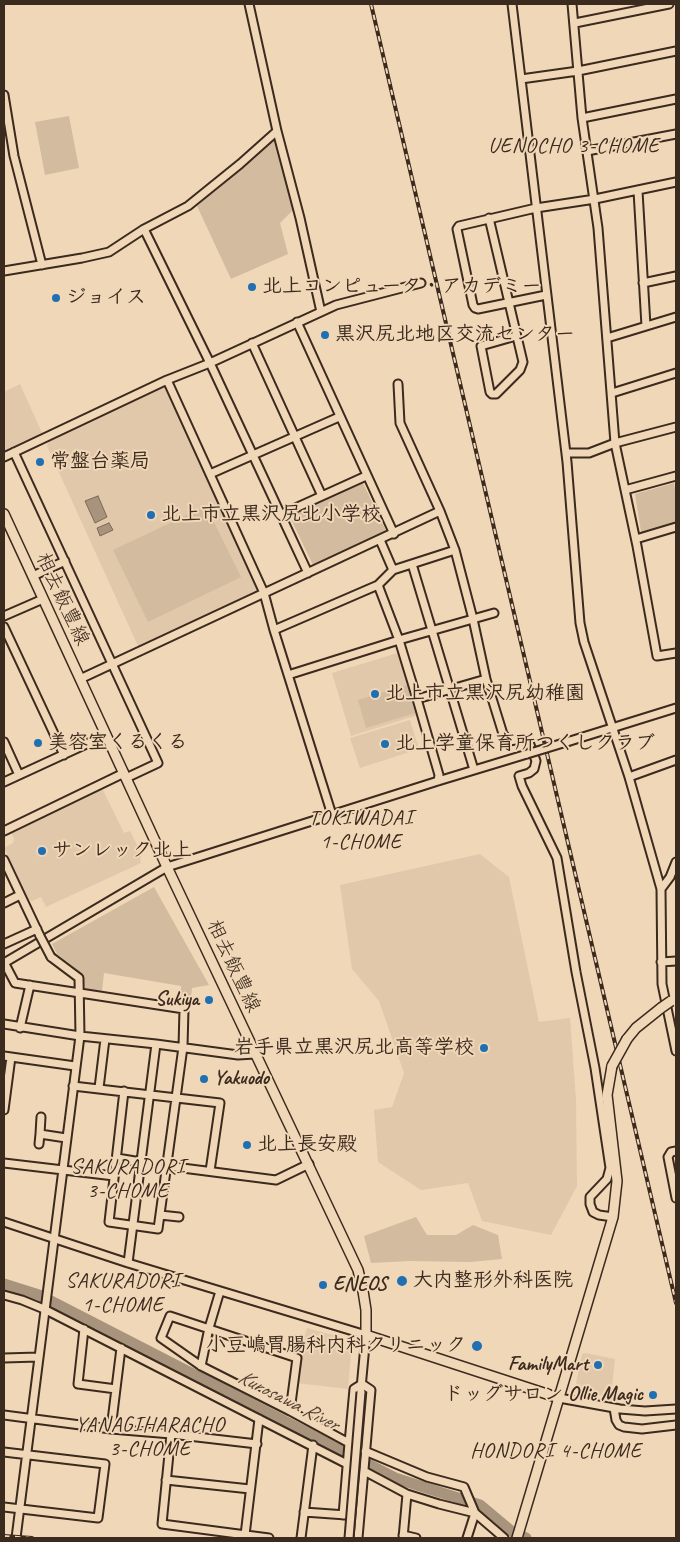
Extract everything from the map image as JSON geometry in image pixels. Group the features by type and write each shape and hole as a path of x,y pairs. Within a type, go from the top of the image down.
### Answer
{"main road":[{"name":"相去飯豊線","path":"4,514 167,867 358,1270 366,1310 366,1335"},
{"path":"518,1538 613,1217 617,1181 607,1095 612,1066 627,1039 636,1028 674,999"},
{"path":"366,1335 560,1398"}],"street":[{"path":"250,4 277,131 300,218 321,312"},
{"path":"512,4 566,453 580,623 584,642 629,777 661,889 662,984 676,1051"},
{"path":"572,4 582,118 595,199 615,443 636,539 658,656 676,653"},
{"path":"574,24 669,4"},
{"path":"521,79 578,71 676,51"},
{"path":"4,95 14,156 42,265"},
{"path":"582,118 676,98"},
{"path":"4,271 109,252 144,229 188,206 277,131"},
{"path":"587,151 676,134"},
{"path":"546,295 478,309 473,305 457,229 459,226 536,208 595,199 676,182"},
{"path":"638,191 646,326"},
{"path":"489,218 522,362 520,370 496,394 492,394 490,392 481,346 516,336"},
{"path":"144,229 210,363 252,457 308,573"},
{"path":"644,283 676,276"},
{"path":"4,457 167,380 210,363 336,305 421,283"},
{"path":"607,338 676,317"},
{"path":"297,322 394,534"},
{"path":"252,343 322,496"},
{"path":"612,393 676,373"},
{"path":"167,380 264,592 274,630 332,815"},
{"path":"398,384 400,422 440,511 455,550 474,618 486,679 503,734 509,740 522,739 529,742 536,760 534,769 519,776 557,858 610,1168 607,1178 590,1197 590,1204 594,1212 599,1215 613,1217"},
{"path":"210,474 339,417"},
{"path":"566,453 589,453 615,443 676,427"},
{"path":"4,831 158,763 14,452"},
{"path":"280,515 366,476"},
{"path":"626,490 676,476"},
{"path":"80,678 394,534 440,511"},
{"path":"636,539 676,527"},
{"path":"380,540 393,570"},
{"path":"274,630 378,585 393,570 455,550"},
{"path":"32,576 65,561"},
{"path":"412,564 474,770"},
{"path":"378,585 399,640 439,775 438,781"},
{"path":"4,616 43,599"},
{"path":"288,675 494,612"},
{"path":"4,627 64,755"},
{"path":"417,699 450,691 486,679"},
{"path":"124,1091 109,1222 158,1229 183,1047 184,1009 15,983 4,962 167,867 676,708"},
{"path":"4,782 106,735"},
{"path":"4,742 19,775"},
{"path":"629,777 676,760"},
{"path":"661,889 670,878 676,862"},
{"path":"5,865 38,933 52,956 79,978 80,1036 16,1538"},
{"path":"4,903 20,895"},
{"path":"4,944 38,933"},
{"path":"661,962 676,960"},
{"path":"20,1028 30,985"},
{"path":"4,1024 80,1036 238,1055 256,1054"},
{"path":"98,1088 105,1039"},
{"path":"128,1262 156,1044"},
{"path":"4,1107 7,1057 75,1066"},
{"path":"73,1086 220,1103 210,1171"},
{"path":"40,1144 41,1117"},
{"path":"40,1134 66,1138"},
{"path":"676,1151 671,1152 668,1156 676,1198"},
{"path":"116,1158 141,1162"},
{"path":"4,1162 114,1176"},
{"path":"167,1166 276,1180 309,1164"},
{"path":"160,1215 179,1217"},
{"path":"4,1222 220,1291 366,1335 349,1538"},
{"path":"201,1366 209,1328 220,1291"},
{"path":"4,1295 45,1308 347,1464"},
{"path":"290,1411 297,1358 170,1316 161,1338 201,1366 349,1443"},
{"path":"84,1329 78,1384 116,1389"},
{"path":"111,1430 121,1348"},
{"path":"4,1358 38,1357"},
{"path":"343,1515 354,1389 361,1388 371,1390 358,1538"},
{"path":"560,1398 614,1408 645,1411 676,1409"},
{"path":"614,1408 616,1420 619,1425 624,1427 642,1429 676,1425"},
{"path":"4,1415 111,1430 172,1434 257,1444"},
{"path":"245,1535 259,1419"},
{"path":"172,1434 162,1524 268,1538"},
{"path":"301,1538 313,1445"},
{"path":"365,1451 427,1478 464,1487 475,1513 504,1538"},
{"path":"4,1452 105,1464 98,1518 20,1508 4,1508"},
{"path":"364,1472 407,1494 475,1513"},
{"path":"166,1480 250,1489"},
{"path":"407,1494 403,1537 416,1538"},
{"path":"304,1512 360,1516"},
{"path":"467,1538 475,1513"}],"shaded area":[{"path":"69,116 79,168 45,175 35,122"},
{"path":"275,139 293,210 280,223 288,254 231,279 197,206"},
{"path":"20,384 43,435 4,453 4,392"},
{"name":"北上市立黒沢尻北小学校","path":"165,387 257,584 256,591 138,646 47,446 49,440"},
{"path":"362,481 386,531 313,565 289,515"},
{"path":"674,483 676,494 676,529 642,538 635,494"},
{"path":"98,496 107,517 95,523 85,501"},
{"path":"206,506 241,577 148,622 113,550"},
{"path":"109,523 113,530 100,536 97,528"},
{"name":"北上市立黒沢尻幼稚園","path":"401,652 418,715 351,736 332,673"},
{"path":"407,685 415,713 366,728 358,700"},
{"name":"北上学童保育所つくしクラブ","path":"410,720 419,749 360,768 350,738"},
{"path":"99,789 103,790 124,833 130,831 142,855 141,863 46,907 41,897 32,901 29,900 4,848 13,843 14,839 11,832"},
{"name":"岩手県立黒沢尻北高等学校","path":"480,854 509,877 539,1022 570,1018 576,1099 577,1186 551,1235 482,1221 468,1183 421,1190 378,1162 374,1110 392,1107 404,1073 379,1001 352,969 340,885"},
{"path":"154,887 209,985 192,988 190,1004 181,1002 181,986 104,973 102,991 85,989 84,975 57,954 52,944"},
{"path":"416,1217 427,1235 456,1235 473,1225 498,1235 502,1259 470,1262 410,1261 371,1263 364,1236"},
{"path":"307,1328 340,1337 351,1354 348,1389 296,1383 300,1351"},
{"path":"582,1354 615,1359 611,1397 581,1392 576,1383"}],"waterway":[{"name":"Kurosawa River","path":"4,1284 39,1295 395,1478 480,1505 511,1531 526,1538"}],"railway":[{"path":"371,4 676,1303"},
{"path":"4,1536 32,1538"}],"place":[{"name":"北上コンピュータ・アカデミー","path":"252,287"},
{"name":"ジョイス","path":"56,298"},
{"name":"黒沢尻北地区交流センター","path":"325,335"},
{"name":"常盤台薬局","path":"40,462"},
{"name":"北上市立黒沢尻北小学校","path":"151,515"},
{"name":"北上市立黒沢尻幼稚園","path":"375,694"},
{"name":"美容室くるくる","path":"38,743"},
{"name":"北上学童保育所つくしクラブ","path":"385,744"},
{"name":"サンレック北上","path":"42,851"},
{"name":"Sukiya","path":"209,1000"},
{"name":"岩手県立黒沢尻北高等学校","path":"484,1048"},
{"name":"Yakuodo","path":"204,1079"},
{"name":"北上長安殿","path":"247,1145"},
{"name":"大内整形外科医院","path":"402,1281"},
{"name":"ENEOS","path":"323,1285"},
{"name":"小豆嶋胃腸科内科クリニック","path":"477,1346"},
{"name":"FamilyMart","path":"598,1365"},
{"name":"ドッグサロン Ollie Magic","path":"653,1395"}],"district":[{"name":"UENOCHO 3-CHOME","path":"574,146"},
{"name":"TOKIWADAI 1-CHOME","path":"361,830"},
{"name":"SAKURADORI 3-CHOME","path":"128,1179"},
{"name":"SAKURADORI 1-CHOME","path":"123,1293"},
{"name":"YANAGIHARACHO 3-CHOME","path":"150,1437"},
{"name":"HONDORI 4-CHOME","path":"556,1451"}]}
